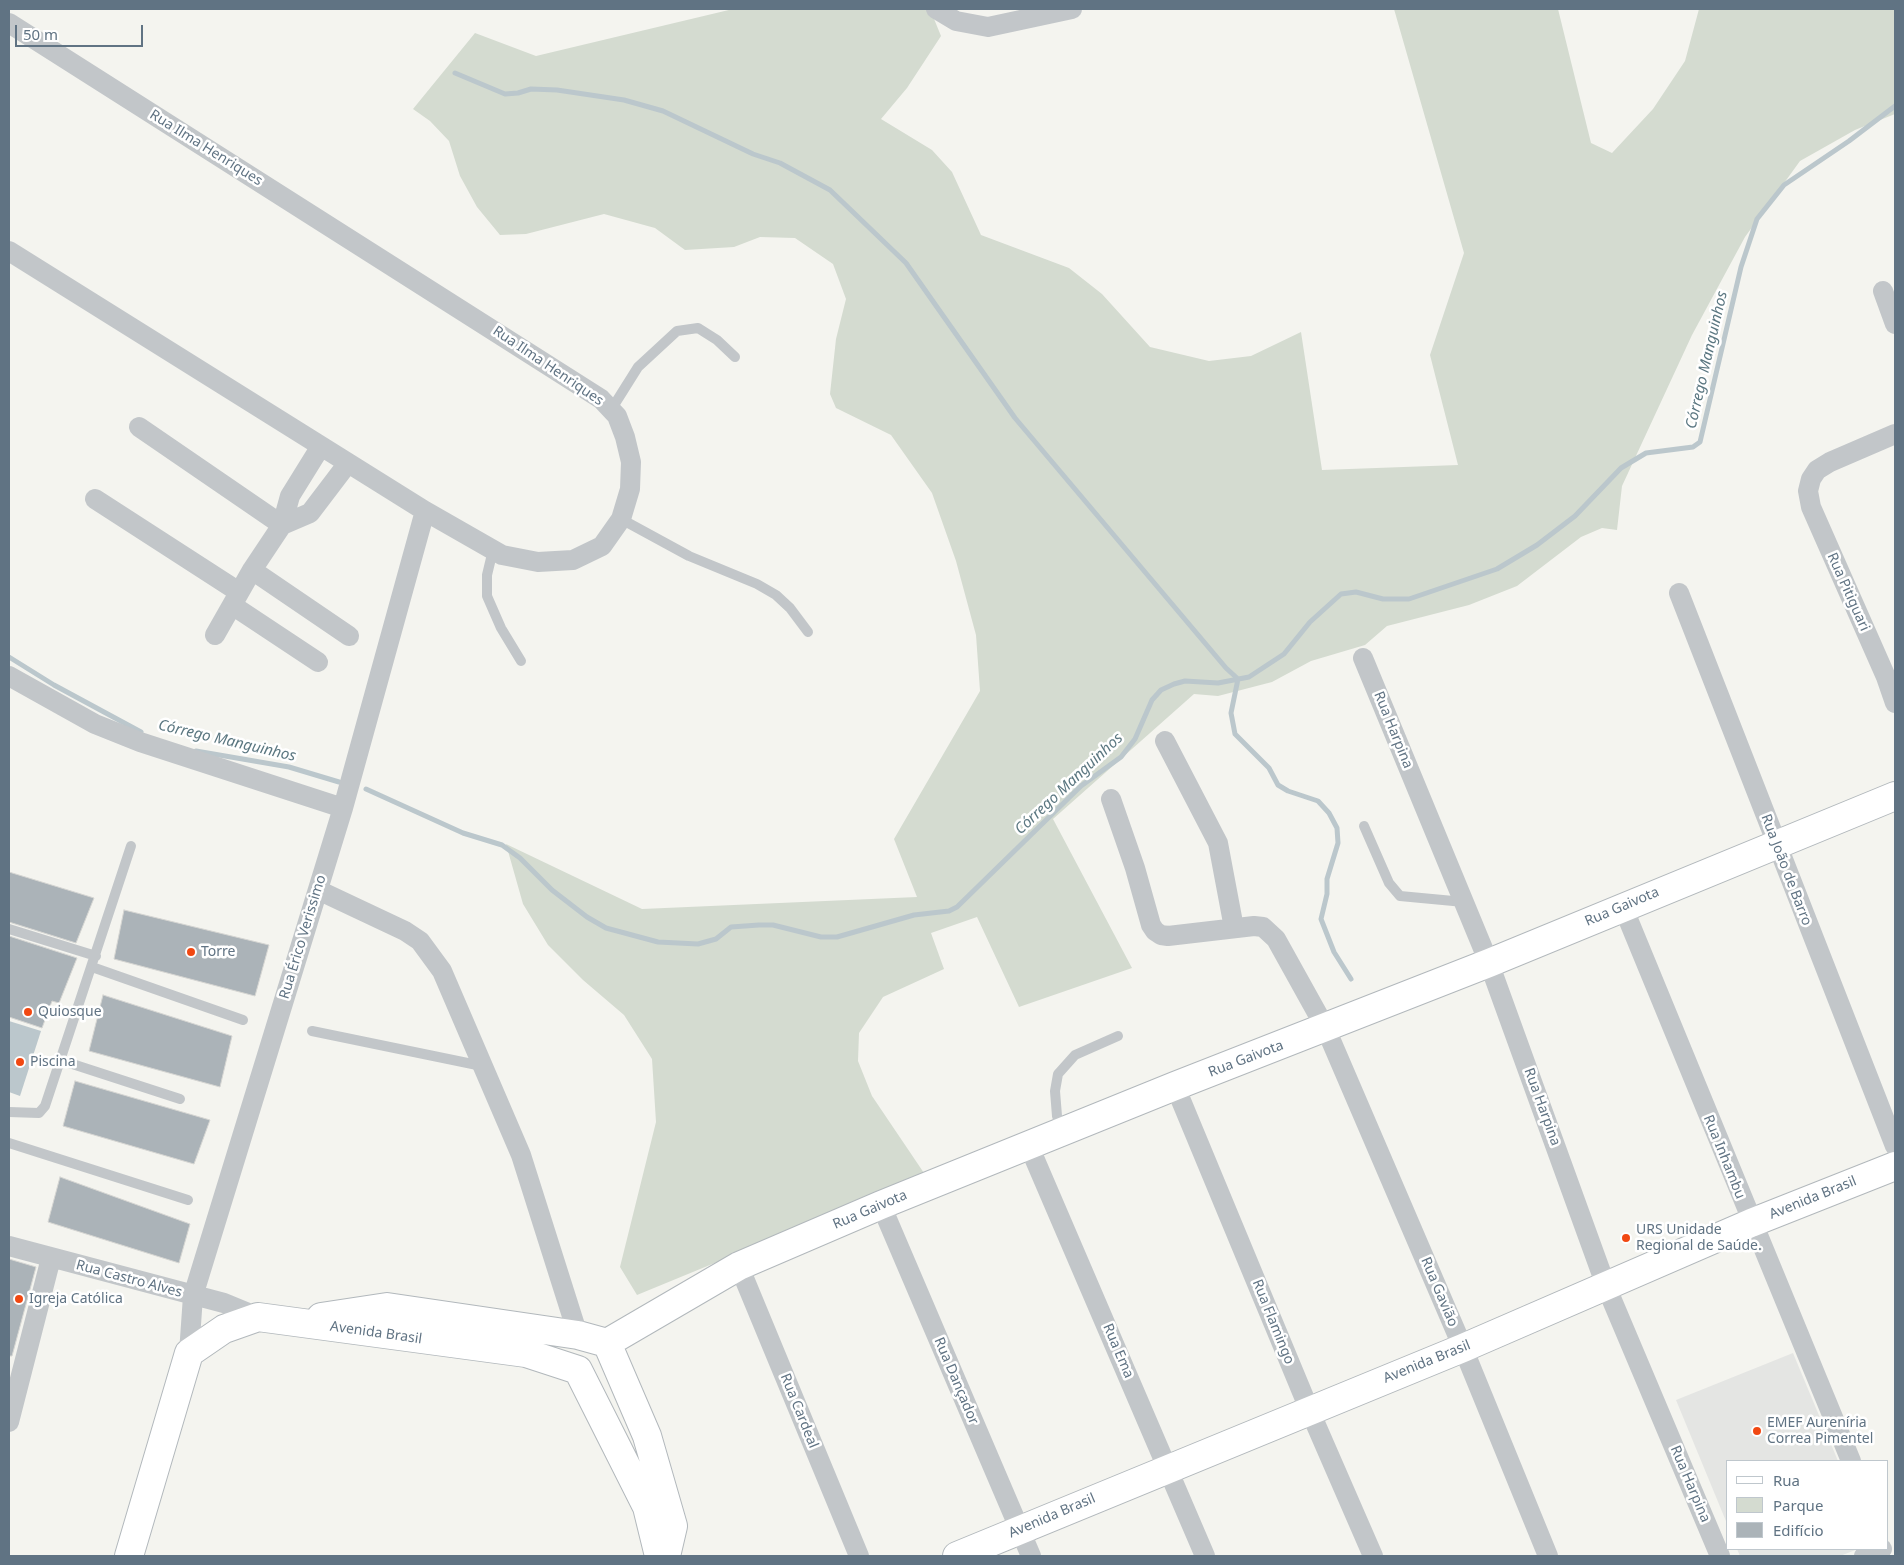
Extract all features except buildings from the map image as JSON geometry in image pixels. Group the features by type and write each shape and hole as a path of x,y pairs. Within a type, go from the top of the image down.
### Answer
{"street":[{"path":"936,9 956,21 988,27 1072,9"},
{"name":"Rua Ilma Henriques","path":"9,23 557,370 601,400 616,416 625,437 631,462 630,489 621,519 602,546 573,560 538,562 502,555 424,510 9,251"},
{"path":"1883,291 1895,324"},
{"path":"139,427 282,525"},
{"name":"Rua Pitiguari","path":"1895,434 1830,462 1817,470 1811,479 1808,492 1811,506 1886,676 1895,703"},
{"path":"215,635 252,570 282,525 290,496 305,476 321,446"},
{"path":"282,525 310,513 348,463"},
{"path":"95,499 235,599 318,662"},
{"name":"Rua Érico Verissimo","path":"193,1296 344,804 424,510"},
{"path":"252,570 349,636"},
{"name":"Rua João de Barro","path":"1679,593 1895,1146"},
{"name":"Rua Harpina","path":"1363,658 1490,963 1606,1286 1720,1556"},
{"path":"9,676 95,724 140,742 344,804"},
{"path":"1165,741 1218,843 1234,928"},
{"name":"Rua Gaivota","path":"607,1343 739,1266 881,1205 1175,1086 1326,1029 1490,963 1623,906 1895,796"},
{"name":"Rua Gavião","path":"1111,799 1136,868 1151,925 1155,931 1161,935 1168,936 1254,926 1263,927 1271,932 1326,1029 1463,1348 1548,1556"},
{"path":"318,890 405,930 420,941 442,971 521,1155 578,1335"},
{"name":"Rua Inhambu","path":"1623,906 1751,1223 1851,1460"},
{"name":"Rua Flamingo","path":"1175,1086 1309,1409 1373,1556"},
{"name":"Rua Ema","path":"1029,1146 1205,1556"},
{"name":"Avenida Brasil","path":"957,1556 1309,1409 1463,1348 1751,1223 1895,1166"},
{"name":"Rua Dançador","path":"881,1205 1031,1556"},
{"name":"Rua Castro Alves","path":"9,1246 193,1296 188,1353"},
{"path":"11,1410 50,1258"},
{"name":"Rua Cardeal","path":"739,1266 859,1556"},
{"path":"193,1296 224,1303 258,1318"},
{"path":"291,1322 387,1307 578,1335 607,1343 647,1436 673,1526 666,1556"},
{"name":"Avenida Brasil","path":"188,1353 224,1329 258,1318 526,1354 578,1370 647,1507 659,1556"},
{"path":"129,1556 188,1353"},
{"path":"1864,1556 1879,1550"}],"lane":[{"path":"611,410 638,367 678,331 698,328 717,340 735,357"},
{"path":"621,519 689,556 757,584 776,595 790,608 808,632"},
{"path":"494,550 487,575 487,596 501,628 521,660"},
{"path":"1364,826 1388,883 1400,896 1464,902"},
{"path":"9,1112 39,1112 45,1106 132,846"},
{"path":"9,929 96,956"},
{"path":"92,967 243,1020"},
{"path":"312,1031 482,1066"},
{"path":"1062,1132 1057,1116 1055,1091 1058,1074 1075,1055 1118,1036"},
{"path":"60,1060 180,1099"},
{"path":"9,1143 188,1200"}],"shaded area":[{"name":"Piscina","path":"9,1021 41,1031 20,1096 9,1092"},
{"name":"EMEF Aureníria Correa Pimentel","path":"1793,1353 1838,1460 1726,1460 1726,1521 1676,1400"},
{"path":"1737,1550 1855,1550 1840,1556 1740,1556"}],"green space":[{"path":"733,9 930,9 941,36 907,88 881,119 932,150 952,172 981,235 1069,268 1102,294 1150,347 1209,361 1251,356 1301,332 1322,470 1458,465 1430,355 1464,253 1394,9 1558,9 1591,143 1612,153 1653,109 1685,61 1699,9 1895,9 1895,114 1855,130 1800,161 1745,237 1692,335 1622,486 1617,530 1602,528 1581,537 1517,586 1469,605 1387,626 1365,645 1311,661 1272,682 1218,696 1194,694 1053,819 1132,968 1019,1007 977,917 931,933 944,969 883,997 859,1033 858,1061 872,1096 926,1176 637,1295 620,1267 656,1122 652,1059 624,1015 583,980 548,945 523,904 506,844 642,909 917,897 894,839 980,691 976,635 956,561 932,493 891,435 836,408 830,394 836,339 846,299 833,264 795,238 760,237 734,247 685,250 655,228 604,214 526,234 500,235 477,207 460,176 449,141 430,121 413,109 475,33 536,56"}],"waterway":[{"path":"455,73 505,94 531,89 557,90 624,100 663,111 753,154 780,163 830,190 906,263 1015,418 1226,668 1238,679"},
{"name":"Córrego Manguinhos","path":"366,789 463,833 502,845 520,858 552,890 587,917 606,928 658,942 698,944 716,939 731,927 759,925 773,925 821,937 837,937 914,915 949,911 957,907 1081,786 1121,757 1135,739 1152,700 1161,690 1185,681 1218,683 1249,677 1284,654 1310,622 1341,594 1356,592 1383,599 1409,599 1497,569 1537,545 1575,516 1621,468 1646,453 1693,447 1700,442 1741,267 1757,219 1784,185 1849,141 1895,106"},
{"name":"Córrego Manguinhos","path":"9,657 54,685 141,732"},
{"path":"1238,679 1231,713 1235,734 1269,768 1278,785 1288,791 1318,801 1329,813 1337,828 1338,843 1327,879 1327,894 1321,919 1334,952 1351,979"},
{"name":"Córrego Manguinhos","path":"196,751 289,767 339,782"}],"place":[{"name":"Torre","path":"191,952"},
{"name":"Quiosque","path":"28,1012"},
{"name":"Piscina","path":"20,1062"},
{"name":"URS Unidade Regional de Saúde.","path":"1626,1238"},
{"name":"Igreja Católica","path":"19,1299"},
{"name":"EMEF Aureníria Correa Pimentel","path":"1757,1431"}]}
